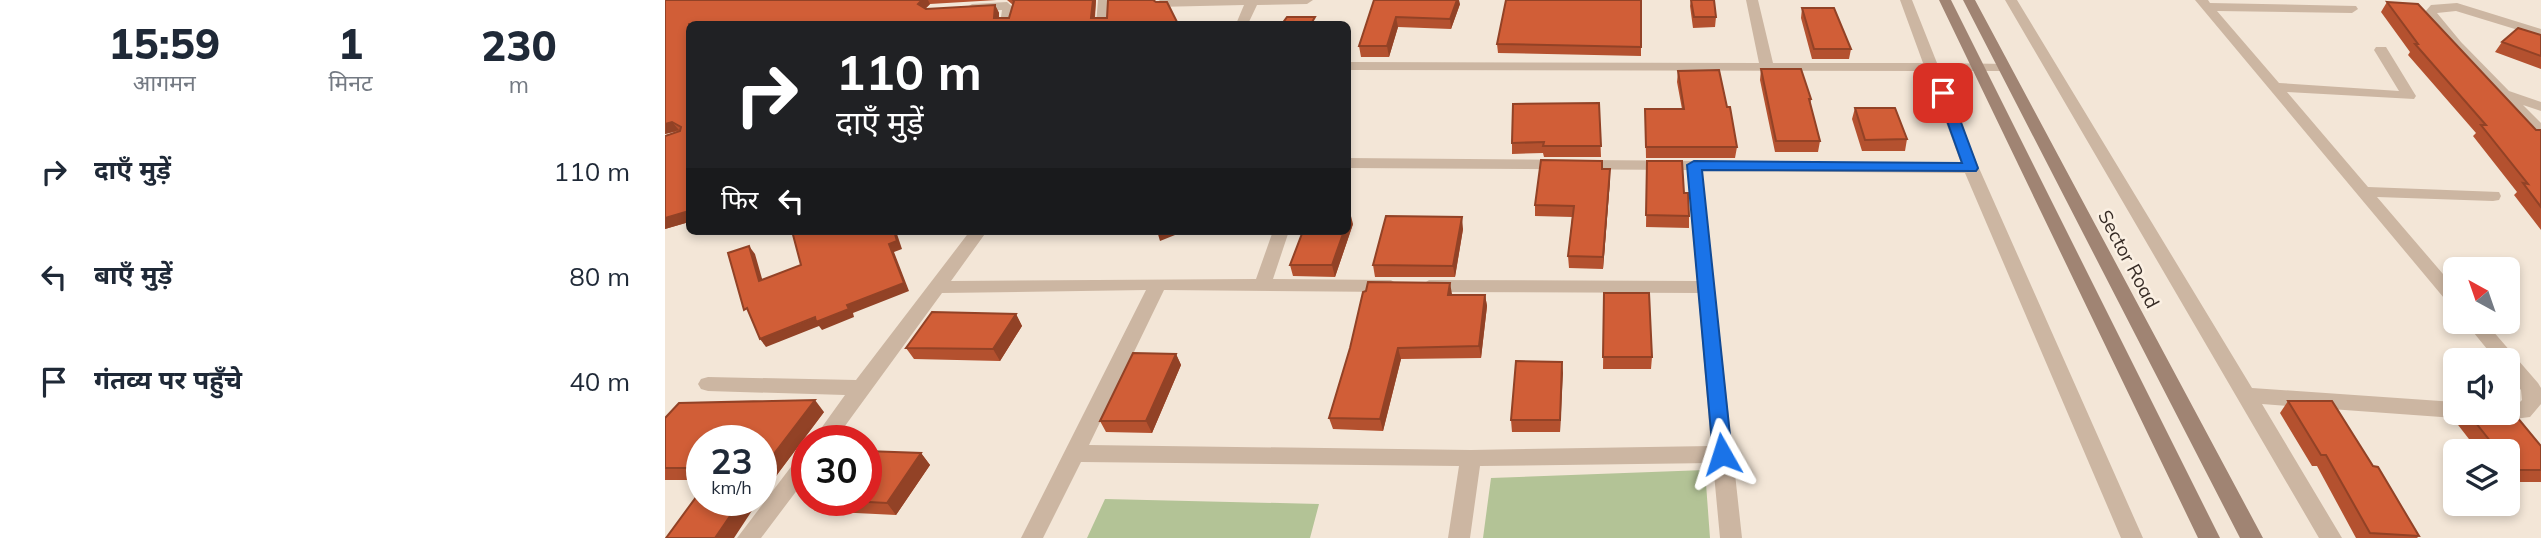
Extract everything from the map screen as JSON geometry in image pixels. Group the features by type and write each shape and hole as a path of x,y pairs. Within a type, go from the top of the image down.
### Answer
{"main road":[{"path":"1945,0 2209,538"},
{"name":"Sector Road","path":"1969,0 2252,538"}],"street":[{"path":"1102,21 1104,0"},
{"path":"1243,21 1253,0"},
{"path":"1160,4 1307,0"},
{"path":"1752,0 1767,67"},
{"path":"1906,0 1971,168 2132,538"},
{"path":"2011,0 2331,538"},
{"path":"2205,4 2352,9"},
{"path":"2205,4 2443,286"},
{"path":"958,9 1007,6 1006,21"},
{"path":"2541,33 2458,7 2435,8 2430,13 2456,45 2541,132"},
{"path":"2274,87 2409,96 2381,50"},
{"path":"1351,66 2004,67"},
{"path":"2506,94 2541,107"},
{"path":"1351,163 1971,168"},
{"path":"1694,165 1731,538"},
{"path":"2363,192 2493,196"},
{"path":"834,425 976,235"},
{"path":"1262,286 1280,235"},
{"path":"939,287 1158,284 1706,287"},
{"path":"1032,538 1158,284"},
{"path":"2484,334 2496,348"},
{"path":"2520,376 2531,388 2532,402 2520,411"},
{"path":"708,384 862,388"},
{"path":"2248,395 2443,409"},
{"path":"1072,453 1471,458 1722,454"},
{"path":"1459,538 1471,458"},
{"path":"748,538 791,482"}],"green space":[{"path":"1705,470 1710,538 1483,538 1491,478"},
{"path":"1105,499 1319,504 1310,538 1087,538"}],"building":[{"path":"665,0 922,0 918,4 926,9 995,5 994,18 1009,18 1013,0 1093,0 1091,18 1107,18 1108,0 1153,0 1167,2 1176,21 686,21 686,212 665,218 665,136 680,131 681,127 672,122 665,124"},
{"path":"1374,0 1457,0 1450,19 1396,17 1387,46 1359,46"},
{"path":"1506,0 1641,0 1641,47 1497,44"},
{"path":"1691,0 1714,0 1716,17 1694,17"},
{"path":"2387,2 2418,4 2536,130 2541,130 2541,207 2523,183 2528,184 2481,125 2486,125 2415,44 2418,44"},
{"path":"1802,8 1834,8 1851,49 1814,49"},
{"path":"1287,17 1315,17 1313,21 1284,21"},
{"path":"2518,28 2541,35 2541,56 2502,42"},
{"path":"1761,69 1801,69 1820,141 1776,141"},
{"path":"1719,70 1727,107 1730,107 1737,147 1646,147 1645,109 1684,109 1678,71"},
{"path":"1599,103 1601,146 1512,143 1513,104"},
{"path":"1855,108 1895,108 1907,139 1865,140"},
{"path":"1541,160 1602,161 1602,169 1610,169 1603,257 1568,256 1574,206 1535,205"},
{"path":"1647,161 1682,161 1689,216 1646,215"},
{"path":"1386,216 1462,217 1453,266 1373,265"},
{"path":"793,235 895,235 897,241 889,244 904,283 847,305 849,309 816,322 815,317 760,339 747,308 744,310 728,253 749,246 759,281 801,265"},
{"path":"1301,235 1343,235 1332,265 1290,265"},
{"path":"1368,282 1450,283 1448,295 1485,295 1479,346 1398,348 1380,419 1329,418 1363,292 1366,291"},
{"path":"1604,293 1649,293 1652,357 1603,357"},
{"path":"932,312 1016,314 993,349 906,348"},
{"path":"1133,353 1176,354 1146,421 1100,421"},
{"path":"1516,361 1562,362 1560,420 1511,420"},
{"path":"815,400 796,425 791,425 791,432 777,450 777,425 686,425 686,468 665,468 665,418 679,403"},
{"path":"2288,401 2332,401 2373,466 2378,467 2419,536 2370,533 2326,455 2321,455"},
{"path":"2520,421 2541,446 2541,470 2520,470 2520,439 2489,439 2478,425 2520,425"},
{"path":"882,452 921,453 887,503 882,503"},
{"path":"686,511 686,516 730,516 715,538 666,538"}],"route":[{"path":"1722,454 1694,165 1971,168 1943,93"}]}
